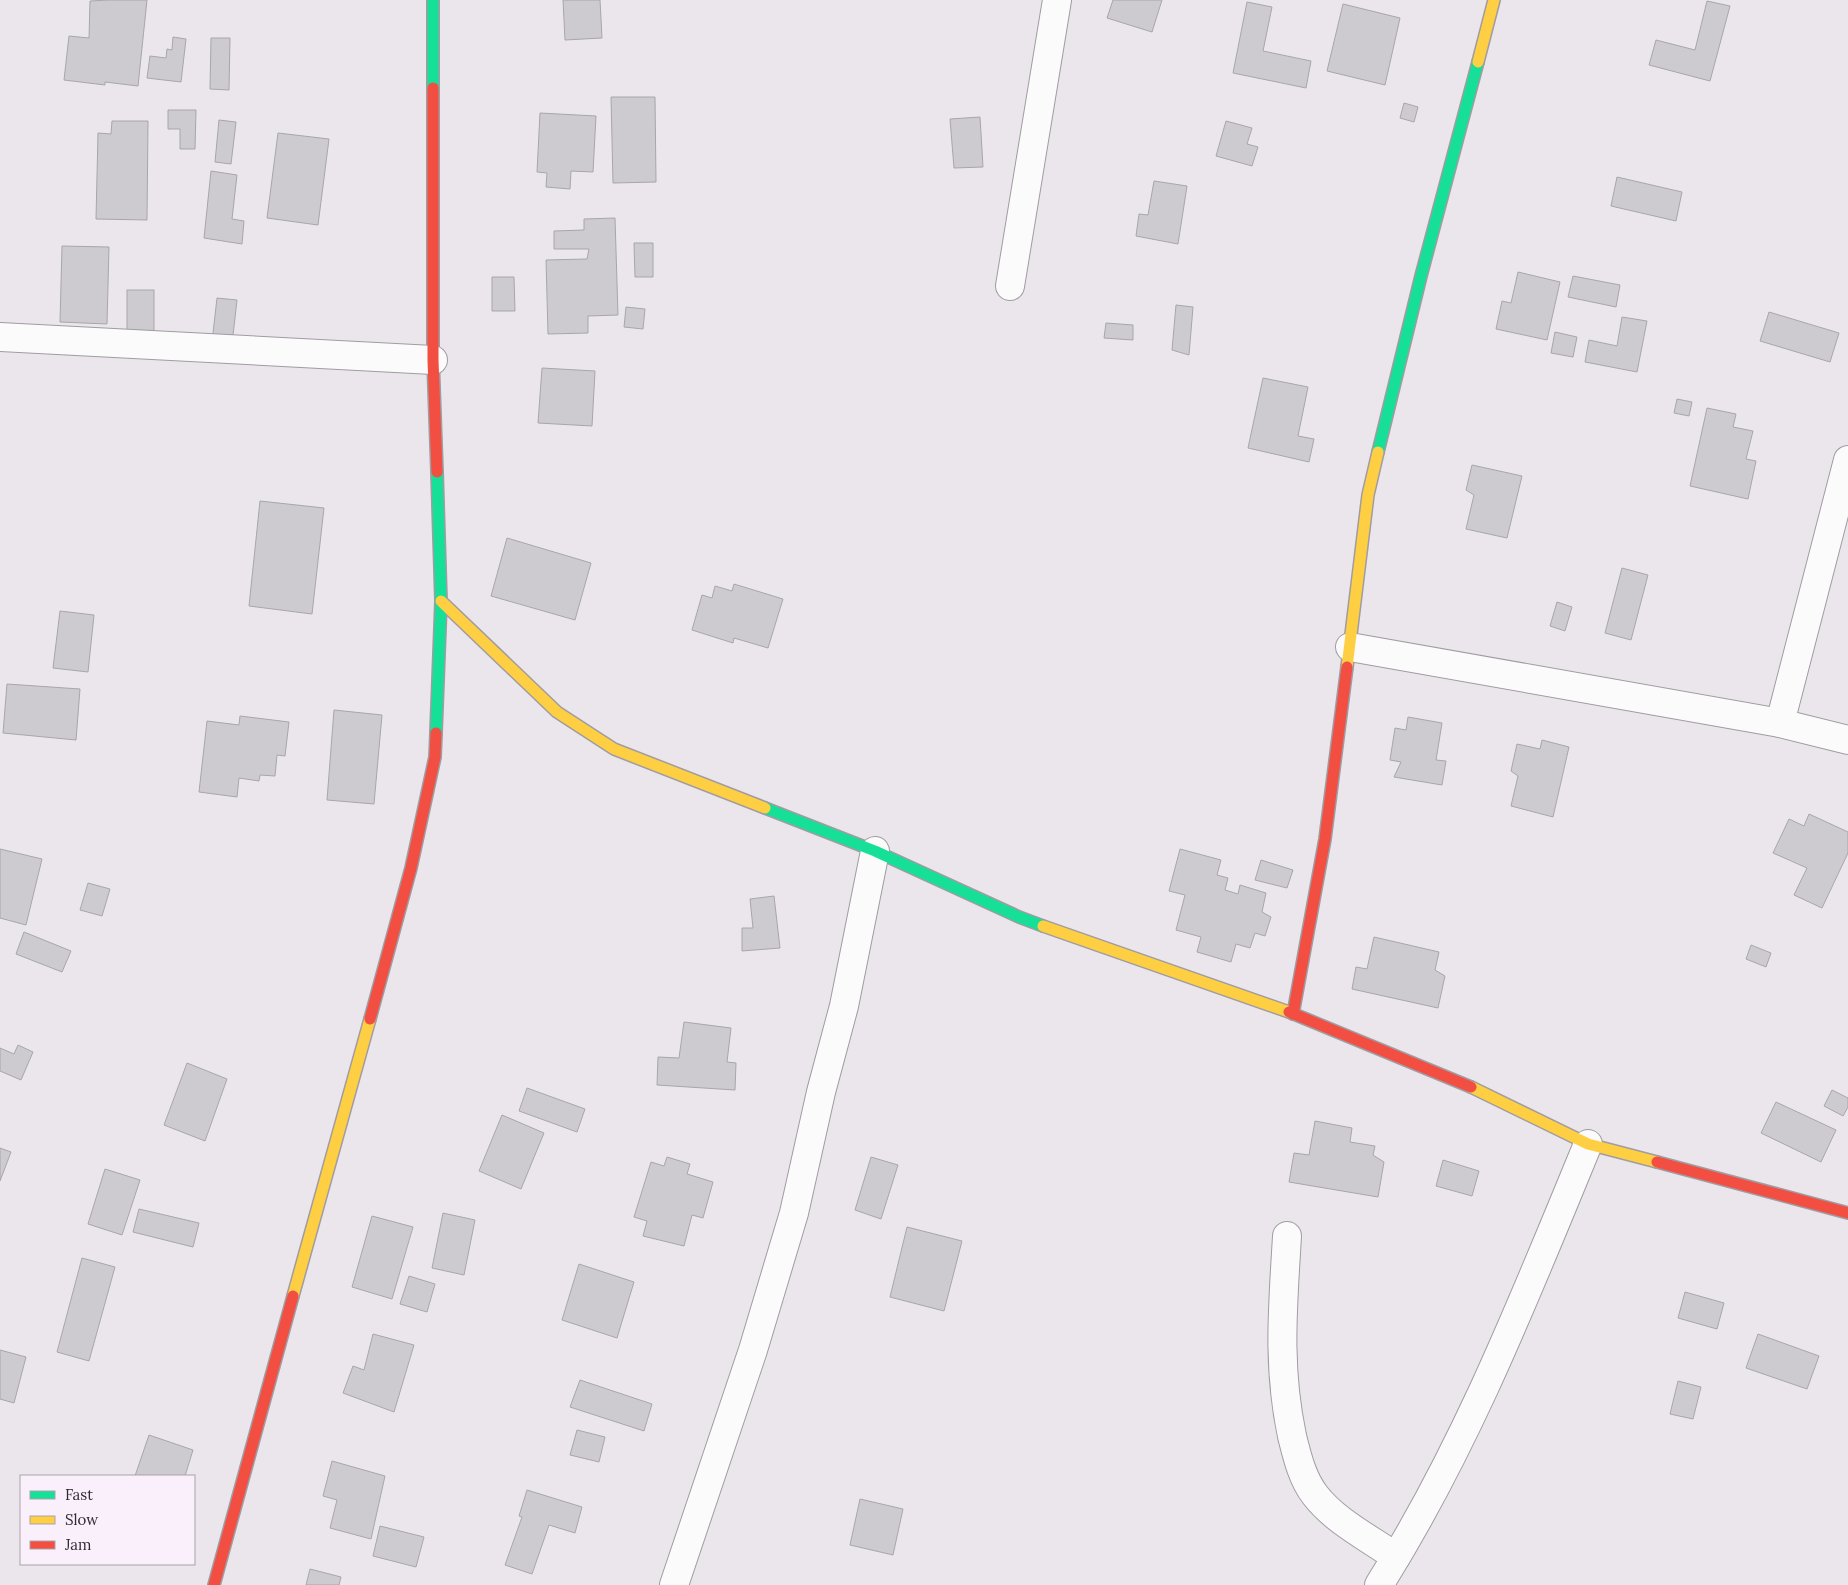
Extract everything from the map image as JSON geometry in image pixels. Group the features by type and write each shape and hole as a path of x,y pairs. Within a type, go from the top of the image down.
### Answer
{"street":[{"path":"214,1585 411,868 435,757 441,601 433,360 433,0"},
{"path":"1010,286 1057,0"},
{"path":"1293,1014 1325,840 1368,495 1421,276 1494,0"},
{"path":"0,337 433,360"},
{"path":"1780,723 1848,460"},
{"path":"441,601 557,712 614,749 875,851 1019,917 1293,1014 1454,1079 1588,1144 1848,1212"},
{"path":"1350,646 1780,723 1848,740"},
{"path":"674,1585 753,1350 794,1213 821,1092 844,1006 875,851"},
{"path":"1379,1585 1450,1457 1518,1314 1588,1144"},
{"path":"1287,1236 1281,1366 1286,1407 1305,1481 1315,1496 1334,1515 1396,1556"}],"building":[{"path":"147,0 138,86 105,82 105,85 64,80 69,36 89,38 90,1"},
{"path":"563,0 600,0 602,38 565,40"},
{"path":"1113,0 1162,0 1152,32 1107,18"},
{"path":"1707,1 1730,6 1710,81 1649,65 1656,40 1695,50"},
{"path":"1247,2 1272,7 1263,51 1311,61 1306,88 1233,73"},
{"path":"1343,4 1400,18 1385,85 1327,71"},
{"path":"173,37 186,39 181,82 147,78 150,56 166,58 167,49 172,50"},
{"path":"211,38 230,38 229,90 210,89"},
{"path":"611,97 655,97 656,182 613,183"},
{"path":"1404,103 1418,107 1414,122 1400,118"},
{"path":"168,110 196,110 195,149 180,149 180,129 168,129"},
{"path":"540,113 596,116 593,172 571,171 570,189 546,187 547,173 537,172"},
{"path":"980,117 983,167 954,168 950,119"},
{"path":"219,120 236,122 231,164 215,162"},
{"path":"112,121 148,121 147,220 96,219 98,133 111,134"},
{"path":"1226,121 1252,128 1247,144 1258,147 1252,166 1216,156"},
{"path":"278,133 329,139 318,225 267,218"},
{"path":"211,171 237,175 232,219 244,221 242,244 204,238"},
{"path":"1617,177 1682,192 1676,221 1611,206"},
{"path":"1154,181 1187,186 1178,244 1136,236 1139,214 1148,215"},
{"path":"615,218 618,315 588,316 588,333 548,334 546,260 587,259 589,249 554,249 554,231 584,230 584,219"},
{"path":"634,243 653,243 653,277 635,277"},
{"path":"62,246 109,247 107,324 60,322"},
{"path":"1518,272 1560,282 1547,340 1496,329 1502,301 1511,303"},
{"path":"1573,276 1620,285 1616,307 1568,297"},
{"path":"492,277 514,277 515,311 492,311"},
{"path":"127,290 154,290 154,347 127,347"},
{"path":"217,298 237,300 232,344 212,342"},
{"path":"1176,305 1193,307 1189,355 1172,350"},
{"path":"626,307 645,309 643,329 624,327"},
{"path":"1769,312 1839,333 1830,362 1760,341"},
{"path":"1622,317 1647,321 1637,372 1585,362 1589,340 1617,346"},
{"path":"1106,323 1133,325 1133,340 1104,338"},
{"path":"1555,332 1577,337 1573,357 1551,353"},
{"path":"542,368 595,371 592,426 538,423"},
{"path":"1263,378 1308,387 1298,436 1314,439 1309,462 1248,448"},
{"path":"1677,399 1692,402 1689,416 1674,413"},
{"path":"1707,408 1736,414 1733,427 1753,431 1746,459 1756,461 1748,499 1690,486"},
{"path":"1472,465 1522,476 1507,538 1466,529 1474,495 1466,490"},
{"path":"260,501 324,508 312,614 249,606"},
{"path":"507,538 591,563 575,620 491,596"},
{"path":"1622,568 1648,575 1631,640 1605,633"},
{"path":"734,584 783,599 768,648 734,638 733,643 692,630 702,595 712,598 715,586 732,591"},
{"path":"1557,602 1572,607 1565,631 1550,626"},
{"path":"60,611 94,615 88,672 53,668"},
{"path":"7,684 80,689 76,740 3,733"},
{"path":"334,710 382,715 374,804 327,800"},
{"path":"240,716 289,722 285,756 277,755 275,776 260,775 259,781 239,778 237,797 199,792 207,721 239,725"},
{"path":"1408,717 1442,723 1436,760 1446,761 1442,785 1394,777 1401,762 1390,760 1395,728 1406,730"},
{"path":"1542,740 1569,747 1553,817 1511,806 1518,776 1511,771 1517,744 1540,749"},
{"path":"1809,814 1848,832 1848,853 1822,908 1794,895 1807,868 1773,853 1789,819 1804,826"},
{"path":"0,849 42,859 26,925 0,918"},
{"path":"1180,849 1221,860 1217,875 1228,878 1225,890 1238,894 1240,885 1266,893 1262,912 1271,917 1265,936 1255,933 1250,948 1236,944 1231,962 1197,952 1201,937 1176,930 1185,895 1169,891"},
{"path":"1261,860 1293,870 1287,888 1255,880"},
{"path":"88,883 110,889 102,916 80,910"},
{"path":"774,896 780,948 742,951 742,928 753,928 750,899"},
{"path":"24,932 71,951 62,972 16,954"},
{"path":"1374,937 1439,952 1435,970 1445,976 1438,1008 1352,989 1356,967 1367,969"},
{"path":"1751,945 1771,953 1766,967 1746,959"},
{"path":"684,1022 731,1028 727,1062 736,1063 735,1090 657,1085 658,1057 679,1058"},
{"path":"18,1045 33,1052 21,1080 0,1071 0,1048 14,1054"},
{"path":"187,1063 227,1079 205,1141 164,1125"},
{"path":"527,1088 585,1109 577,1132 519,1111"},
{"path":"1832,1090 1848,1098 1848,1107 1843,1116 1824,1106"},
{"path":"1776,1102 1836,1130 1821,1162 1761,1133"},
{"path":"502,1115 544,1133 521,1189 479,1171"},
{"path":"1315,1121 1352,1128 1350,1142 1375,1146 1373,1155 1384,1162 1378,1197 1289,1182 1294,1153 1309,1155"},
{"path":"0,1148 11,1152 0,1181"},
{"path":"667,1157 690,1164 687,1174 713,1182 703,1218 692,1215 684,1246 643,1236 647,1221 634,1217 651,1162 664,1166"},
{"path":"871,1157 898,1165 881,1219 855,1210"},
{"path":"1443,1160 1479,1171 1472,1196 1436,1186"},
{"path":"105,1169 140,1180 122,1235 88,1224"},
{"path":"139,1209 199,1223 193,1247 133,1232"},
{"path":"443,1213 475,1220 464,1275 432,1268"},
{"path":"372,1216 413,1227 392,1299 352,1287"},
{"path":"907,1227 962,1241 944,1311 890,1297"},
{"path":"82,1258 115,1267 89,1361 57,1352"},
{"path":"579,1264 634,1282 617,1338 562,1320"},
{"path":"409,1276 435,1284 427,1312 400,1304"},
{"path":"1685,1292 1724,1303 1717,1329 1678,1318"},
{"path":"373,1334 414,1345 394,1412 343,1393 353,1366 364,1370"},
{"path":"1758,1334 1819,1356 1807,1389 1746,1368"},
{"path":"0,1350 26,1357 14,1403 0,1399"},
{"path":"580,1380 652,1404 644,1431 570,1407"},
{"path":"1678,1381 1701,1387 1693,1419 1670,1414"},
{"path":"577,1430 605,1437 599,1462 570,1455"},
{"path":"149,1435 193,1450 185,1475 135,1475"},
{"path":"332,1461 385,1476 371,1539 330,1528 337,1500 323,1496"},
{"path":"527,1490 582,1507 575,1533 549,1525 532,1574 505,1565 522,1517 519,1516"},
{"path":"860,1499 903,1509 893,1555 850,1545"},
{"path":"380,1526 424,1537 416,1567 373,1556"},
{"path":"310,1569 341,1577 339,1585 306,1585"}],"traffic: fast":[{"path":"433,0 433,88"},
{"path":"1378,452 1421,276 1478,62"},
{"path":"436,733 441,601 437,472"},
{"path":"765,808 875,851 1019,917 1043,926"}],"traffic: slow":[{"path":"1478,62 1494,0"},
{"path":"1347,667 1368,495 1378,452"},
{"path":"441,601 557,712 614,749 765,808"},
{"path":"1043,926 1289,1012"},
{"path":"293,1296 370,1019"},
{"path":"1471,1087 1588,1144 1657,1162"}],"traffic: jam":[{"path":"433,88 433,360 437,472"},
{"path":"1293,1014 1325,839 1347,667"},
{"path":"370,1019 411,868 435,757 436,733"},
{"path":"1289,1012 1471,1087"},
{"path":"1657,1162 1848,1213"},
{"path":"214,1585 293,1296"}]}
